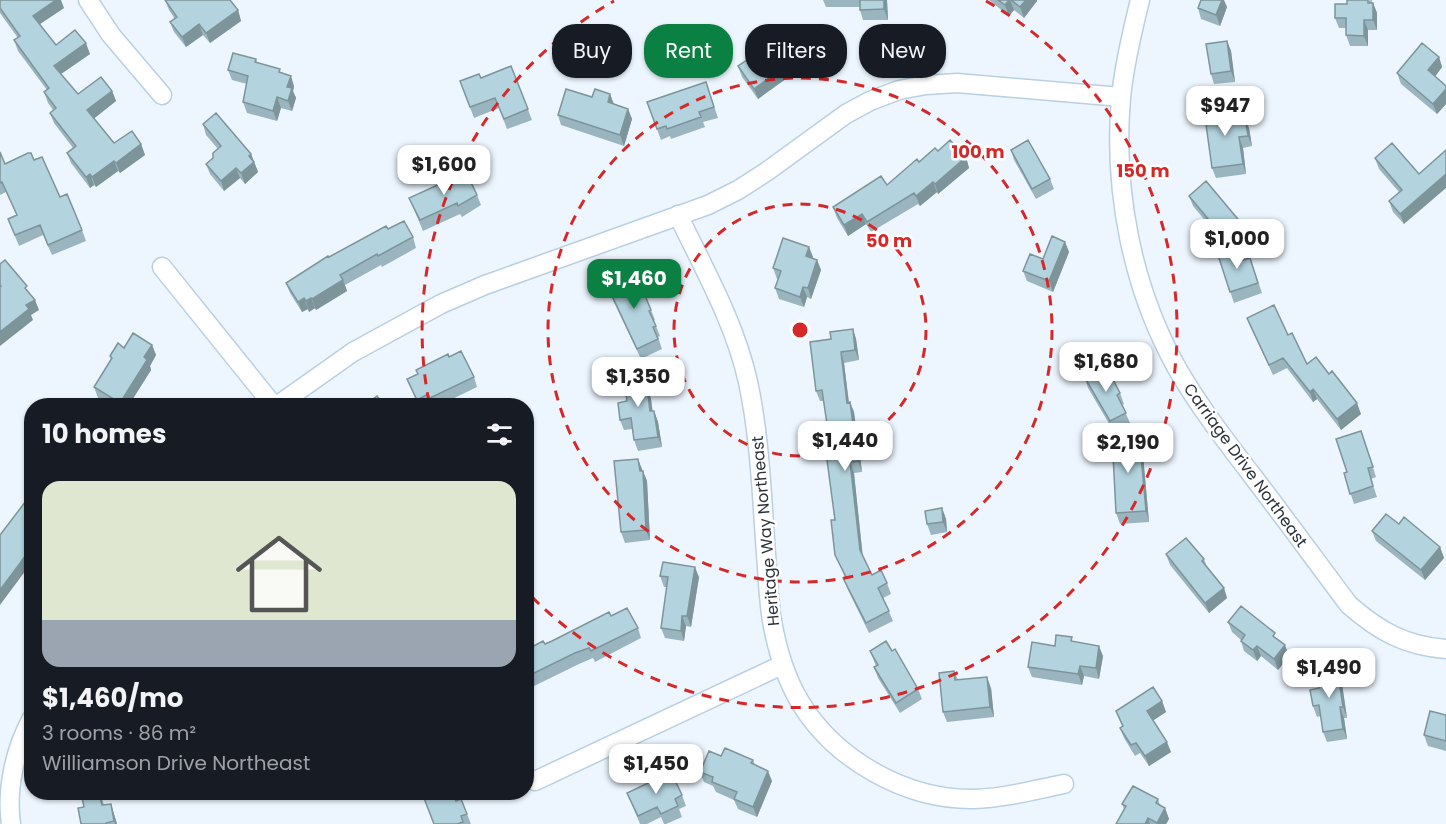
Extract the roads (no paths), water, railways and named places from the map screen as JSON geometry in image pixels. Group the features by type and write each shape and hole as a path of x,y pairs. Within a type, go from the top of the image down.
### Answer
{"street":[{"path":"88,0 111,35 162,94"},
{"name":"Carriage Drive Northeast","path":"1140,0 1121,97 1119,153 1125,217 1137,272 1159,332 1177,368 1202,409 1349,604 1372,624 1399,639 1428,648 1446,649"},
{"path":"288,398 353,352 441,304 485,285 708,205 738,190 846,114 870,101 899,90 957,83 1121,97"},
{"name":"Heritage Way Northeast","path":"678,215 724,312 740,352 748,382 754,418 771,620 782,665 800,702 826,735 857,763 894,783 931,794 973,799 1004,796 1064,784"},
{"path":"162,267 267,398"},
{"path":"535,781 782,665"},
{"path":"11,824 9,810 13,766 24,738"}]}
